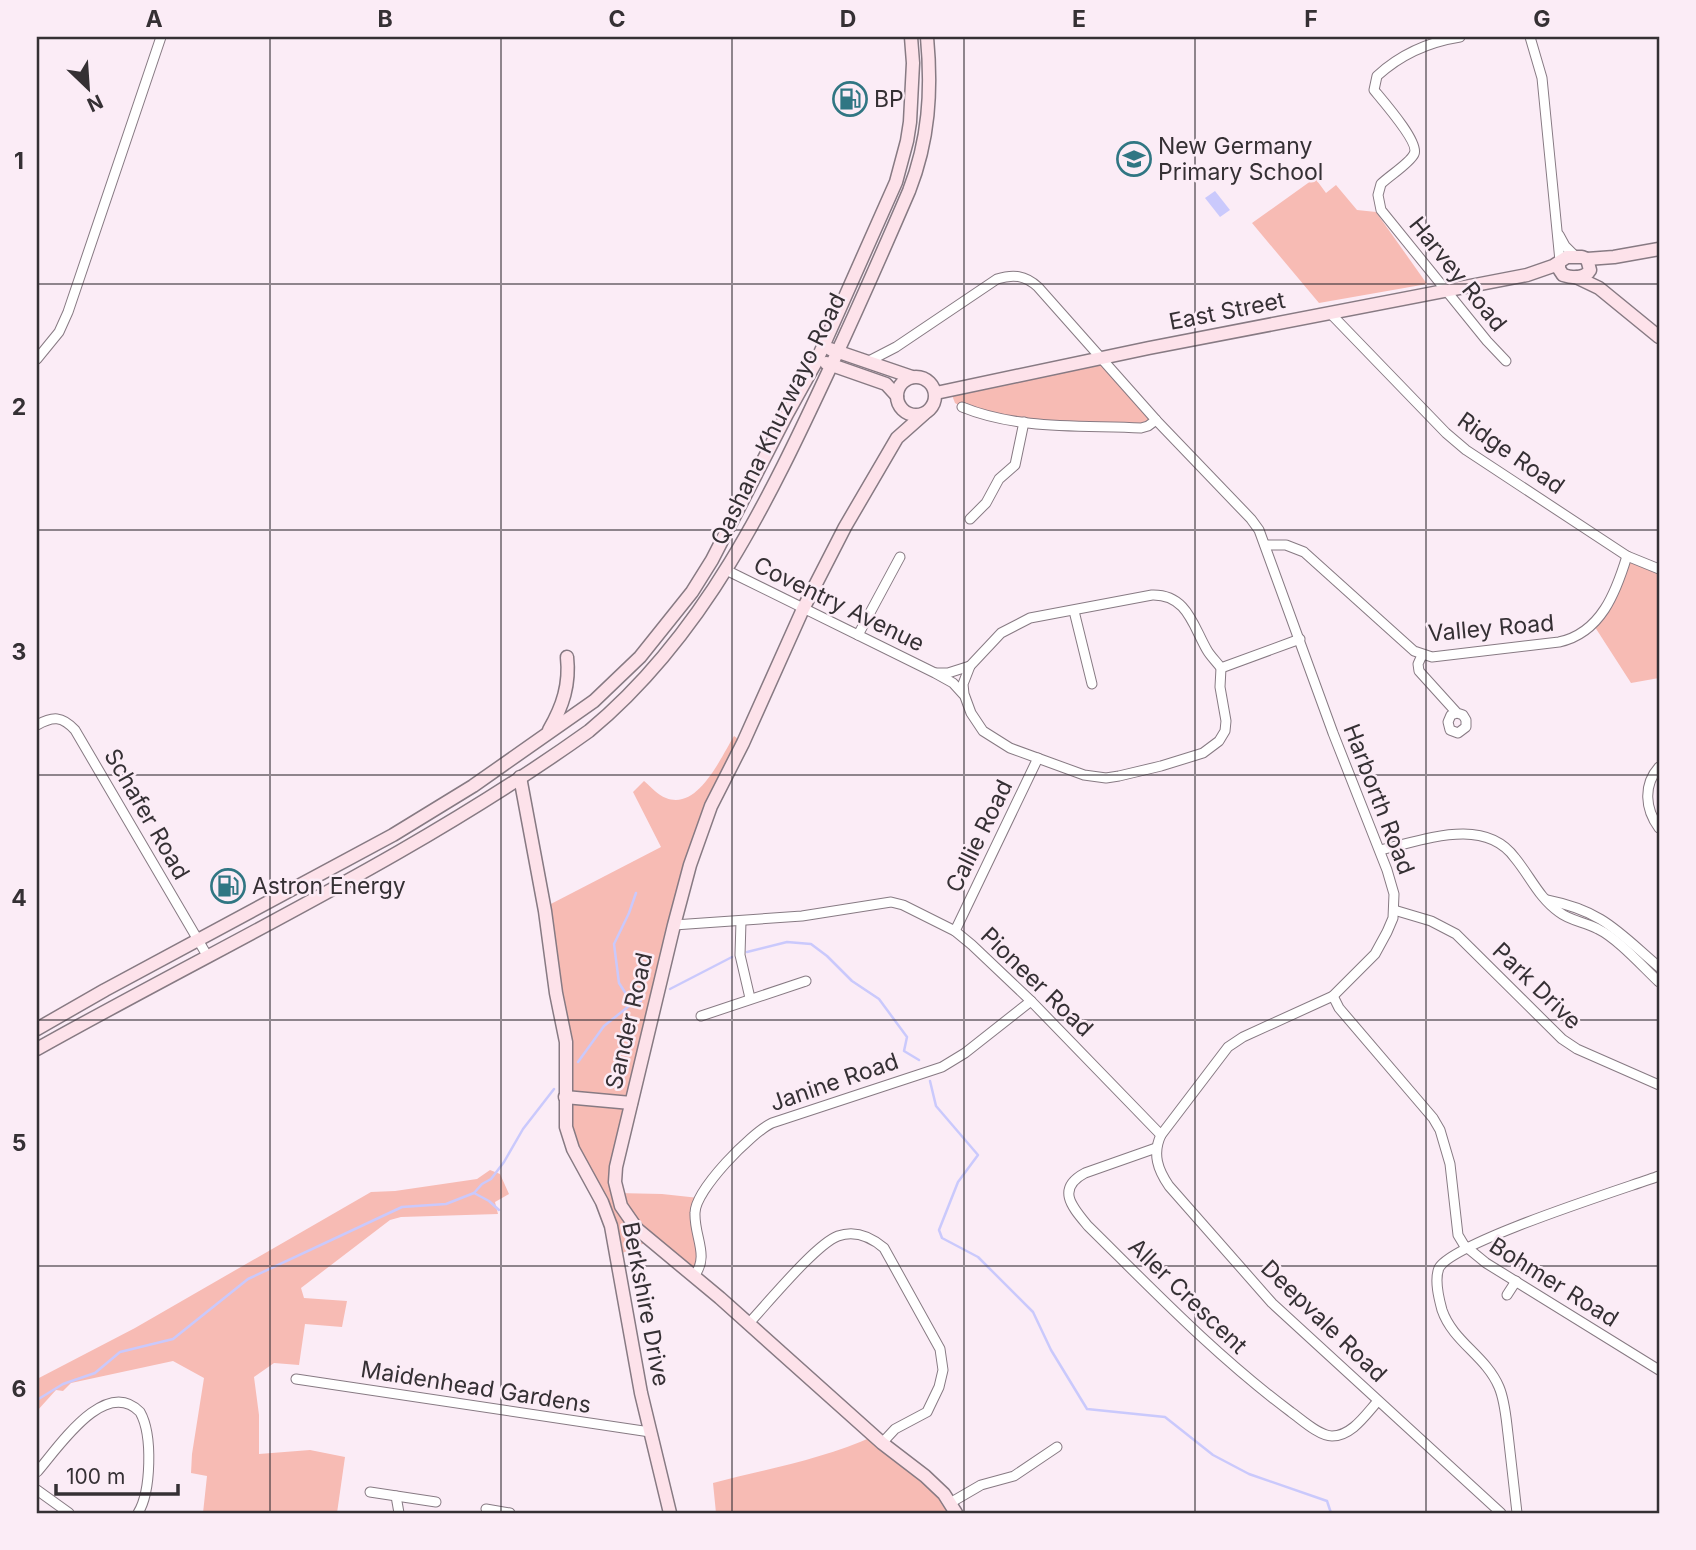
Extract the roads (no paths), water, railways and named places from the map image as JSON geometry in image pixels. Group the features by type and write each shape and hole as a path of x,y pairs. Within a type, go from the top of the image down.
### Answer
{"main road":[{"name":"Qashana Khuzwayo Road","path":"37,1029 393,835 473,786 594,702 620,678 692,592 712,560 817,360 896,182 903,159 911,106 911,37"},
{"name":"Qashana Khuzwayo Road","path":"37,1049 434,832 561,751 605,718 672,645 701,609 769,496 838,351 909,191 920,160 930,108 927,37"},
{"path":"1565,269 1659,249"},
{"path":"1565,269 1567,257 1586,264 1599,288"},
{"path":"1565,269 1599,288 1659,337"},
{"name":"East Street","path":"936,393 1101,357 1565,269"},
{"path":"817,360 886,384 911,415 924,414 933,406 936,393 930,382 823,346"},
{"path":"899,402 901,384 912,377"},
{"name":"Sander Road","path":"899,402 902,419 897,438 845,527 803,609 754,721 711,806 690,865 674,925 616,1167 615,1182 621,1206 637,1229 749,1324 882,1443 925,1476 953,1508"},
{"name":"Sander Road","path":"897,438 924,414"},
{"path":"548,733 566,692 569,674 567,657"},
{"name":"Berkshire Drive","path":"520,777 566,1042 566,1127 573,1149 602,1202 611,1226 627,1322 670,1513"},
{"path":"565,1097 631,1103"}],"street":[{"path":"37,359 59,332 68,312 161,37"},
{"name":"Harvey Road","path":"1460,37 1418,48 1377,76 1374,90 1411,139 1415,149 1413,156 1381,184 1378,195 1381,210 1506,361"},
{"path":"1530,37 1542,78 1557,230 1565,269"},
{"path":"1557,230 1565,246 1586,264"},
{"name":"Harborth Road","path":"867,362 905,341 997,279 1013,275 1027,278 1156,420 1251,519 1265,545 1333,733 1380,850 1393,888 1393,918 1381,944 1333,996 1228,1047 1161,1135"},
{"name":"Ridge Road","path":"1330,313 1453,440 1627,555 1659,569"},
{"path":"962,407 992,418 1024,422 1141,428 1156,420"},
{"path":"970,519 986,503 999,479 1015,465 1024,422"},
{"name":"Valley Road","path":"1265,545 1286,545 1304,552 1422,655 1432,657 1559,642 1574,637 1596,620 1610,602 1627,555"},
{"path":"858,635 900,557"},
{"name":"Coventry Avenue","path":"726,570 934,673 953,683 964,694"},
{"path":"1152,595 1166,596 1185,608 1206,648 1221,668 1220,687 1226,726 1219,741 1209,750 1161,766 1106,778 1084,775 1010,748 983,731 971,713 964,694 964,681 970,666 988,644 1011,626 1030,618 1152,595"},
{"path":"1074,611 1092,684"},
{"path":"1221,668 1300,639"},
{"path":"1422,655 1418,664 1419,671 1457,713"},
{"name":"Coventry Avenue","path":"934,673 948,673 970,666"},
{"name":"Schafer Road","path":"37,725 48,718 57,717 66,720 75,730 208,957"},
{"name":"Callie Road","path":"955,931 1038,758"},
{"path":"1659,767 1654,773 1647,795 1650,812 1659,828"},
{"path":"1380,850 1462,833 1483,835 1497,840 1510,850 1546,900 1560,914 1603,931 1659,982"},
{"path":"1546,900 1599,916 1659,967"},
{"name":"Pioneer Road","path":"674,925 815,914 891,902 903,905 955,931 1031,1001 1161,1135"},
{"name":"Park Drive","path":"1394,909 1431,921 1456,934 1562,1039 1577,1049 1659,1085"},
{"path":"741,921 740,955 750,998"},
{"path":"701,1016 806,981"},
{"name":"Bohmer Road","path":"1333,996 1339,1008 1433,1118 1440,1130 1450,1164 1456,1229 1466,1248 1659,1368"},
{"name":"Janine Road","path":"694,1276 701,1266 702,1257 695,1220 696,1204 718,1172 756,1132 772,1123 942,1067 965,1053 1031,1001"},
{"path":"1147,1119 1171,1120"},
{"path":"1156,1148 1161,1135"},
{"name":"Aller Crescent","path":"1156,1148 1084,1173 1075,1179 1069,1196 1088,1226 1223,1359 1325,1434 1336,1436 1346,1432 1378,1401"},
{"name":"Deepvale Road","path":"1156,1148 1158,1165 1169,1186 1272,1303 1501,1513"},
{"path":"1517,1513 1505,1406 1500,1388 1484,1364 1455,1335 1440,1300 1437,1280 1441,1265 1466,1248 1659,1176"},
{"path":"749,1324 785,1283 832,1239 844,1235 859,1235 874,1240 884,1248 940,1349 943,1370 939,1387 927,1412 895,1429 882,1443"},
{"path":"1507,1295 1516,1281"},
{"name":"Maidenhead Gardens","path":"296,1379 650,1432"},
{"path":"37,1472 95,1410 108,1403 124,1402 140,1412 147,1436 148,1484 138,1513"},
{"path":"953,1508 981,1485 1014,1476 1057,1447"},
{"path":"37,1490 69,1513"},
{"path":"370,1492 436,1502"},
{"path":"396,1496 399,1513"},
{"path":"486,1509 510,1513"}],"water":[{"path":"1215,191 1230,210 1220,217 1205,198"}],"waterway":[{"path":"578,1062 604,1026 629,1006 628,997 619,983 614,944 636,893"},
{"path":"747,952 787,942 811,944 852,981 879,999 907,1037 904,1051 919,1060"},
{"path":"670,989 732,957"},
{"path":"629,1006 641,1001"},
{"path":"930,1081 936,1106 978,1155 958,1182 939,1230 942,1238 978,1257 1033,1312 1051,1350 1087,1409 1165,1417 1213,1455 1249,1474 1327,1501 1331,1513"},
{"path":"474,1193 491,1179 523,1129 554,1089"},
{"path":"37,1400 63,1384 95,1373 120,1352 173,1339 248,1279 402,1207 446,1204 474,1193 499,1210"}],"place":[{"name":"BP","path":"850,99"},
{"name":"New Germany Primary School","path":"1134,159"},
{"name":"Astron Energy","path":"228,886"}]}
